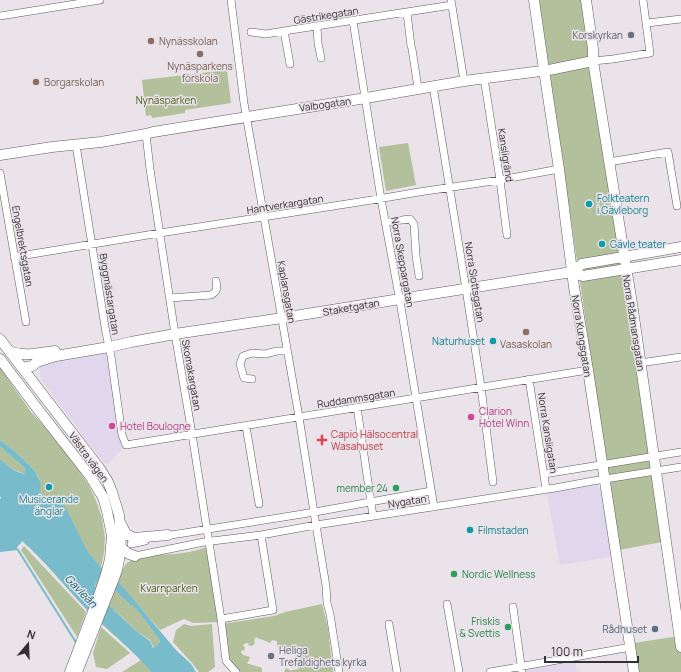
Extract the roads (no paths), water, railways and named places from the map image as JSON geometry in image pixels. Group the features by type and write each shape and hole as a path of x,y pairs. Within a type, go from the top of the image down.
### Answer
{"street":[{"path":"0,16 100,0"},
{"name":"Kaplansgatan","path":"231,0 246,117 299,417 326,586 331,602 330,614 339,672"},
{"name":"Norra Kungsgatan","path":"534,0 559,169 572,272 634,672"},
{"name":"Norra Rådmansgatan","path":"586,0 593,49 592,61 626,268 681,647"},
{"path":"643,0 647,23 681,19"},
{"path":"452,2 464,81"},
{"name":"Gästrikegatan","path":"251,32 266,34 284,32 407,13 452,2"},
{"path":"407,13 418,88"},
{"name":"Norra Skeppargatan","path":"353,21 381,199 400,298 434,507"},
{"name":"Valbogatan","path":"0,155 76,145 366,98 418,88 650,53 647,23"},
{"path":"317,27 321,58"},
{"path":"284,32 290,64"},
{"name":"Kansligränd","path":"484,78 507,234"},
{"name":"Norra Slottsgatan","path":"433,86 466,289 492,482"},
{"name":"Skomakargatan","path":"146,134 175,334 221,619 226,661 236,672"},
{"name":"Byggmästargatan","path":"76,145 109,345 122,435 126,446"},
{"path":"609,162 668,152 676,206"},
{"name":"Hantverkargatan","path":"14,257 500,180 559,169"},
{"name":"Engelbrektsgatan","path":"0,173 26,322"},
{"path":"386,223 410,219 414,224 419,276"},
{"name":"Staketgatan","path":"572,272 582,264 681,247"},
{"name":"Staketgatan","path":"9,351 15,354 25,355 109,345 572,272 583,276 681,260"},
{"path":"170,298 211,295 216,292 216,281"},
{"name":"Västra vägen","path":"0,339 100,469 108,482 120,522 121,548"},
{"name":"Staketgatan","path":"22,368 32,366 43,360 56,356 109,345"},
{"path":"252,379 244,378 240,364 243,356 252,353 265,354 277,351 287,351"},
{"name":"Staketgatan","path":"22,368 31,358 45,352"},
{"path":"640,363 681,356"},
{"name":"Västra vägen","path":"0,359 90,476 103,497 112,536"},
{"path":"13,375 22,368"},
{"name":"Ruddammsgatan","path":"126,446 588,370"},
{"name":"Norra Kansligatan","path":"529,379 546,489"},
{"path":"357,407 373,516"},
{"path":"246,426 259,504"},
{"path":"544,474 681,452"},
{"name":"Nygatan","path":"122,561 208,542 261,535 681,467"},
{"name":"Nygatan","path":"132,544 168,535 315,512 431,491"},
{"path":"120,522 126,534 134,538 168,535"},
{"path":"221,619 273,610 261,535"},
{"path":"74,670 106,574 129,554 116,543 112,536"},
{"path":"112,536 122,561"},
{"path":"122,561 115,552 132,544"},
{"path":"447,604 459,672"},
{"path":"514,607 521,669"},
{"path":"389,624 397,672"},
{"path":"490,672 521,669 631,647"}],"water":[{"name":"Gavleån","path":"0,440 17,453 36,472 41,483 40,493 46,498 52,499 64,505 88,552 101,567 122,586 176,650 191,664 196,672 151,672 128,648 87,610 22,541 17,547 18,550 0,552 0,459 11,468 24,474 25,468 0,446","holes":["99,580 116,591 130,605 132,605 160,641 158,644 153,648 150,641 135,630 104,602 96,590 95,584"]}],"waterway":[{"path":"18,550 77,644"}],"place":[{"name":"Korskyrkan","path":"631,35"},
{"name":"Nynässkolan","path":"151,41"},
{"name":"Nynäsparkens förskola","path":"200,54"},
{"name":"Borgarskolan","path":"36,82"},
{"name":"Folkteatern i Gävleborg","path":"589,204"},
{"name":"Gävle teater","path":"602,244"},
{"name":"Vasaskolan","path":"526,332"},
{"name":"Naturhuset","path":"493,341"},
{"name":"Clarion Hotel Winn","path":"471,417"},
{"name":"Hotel Boulogne","path":"112,426"},
{"name":"Capio Hälsocentral Wasahuset","path":"322,440"},
{"name":"Musicerande änglar","path":"49,487"},
{"name":"member 24","path":"396,488"},
{"name":"Filmstaden","path":"470,530"},
{"name":"Nordic Wellness","path":"454,574"},
{"name":"Friskis & Svettis","path":"508,627"},
{"name":"Rådhuset","path":"655,629"},
{"name":"Heliga Trefaldighets kyrka","path":"271,656"}],"park label":[{"name":"Nynäsparken","path":"166,100"},
{"name":"Kvarnparken","path":"169,588"}]}
